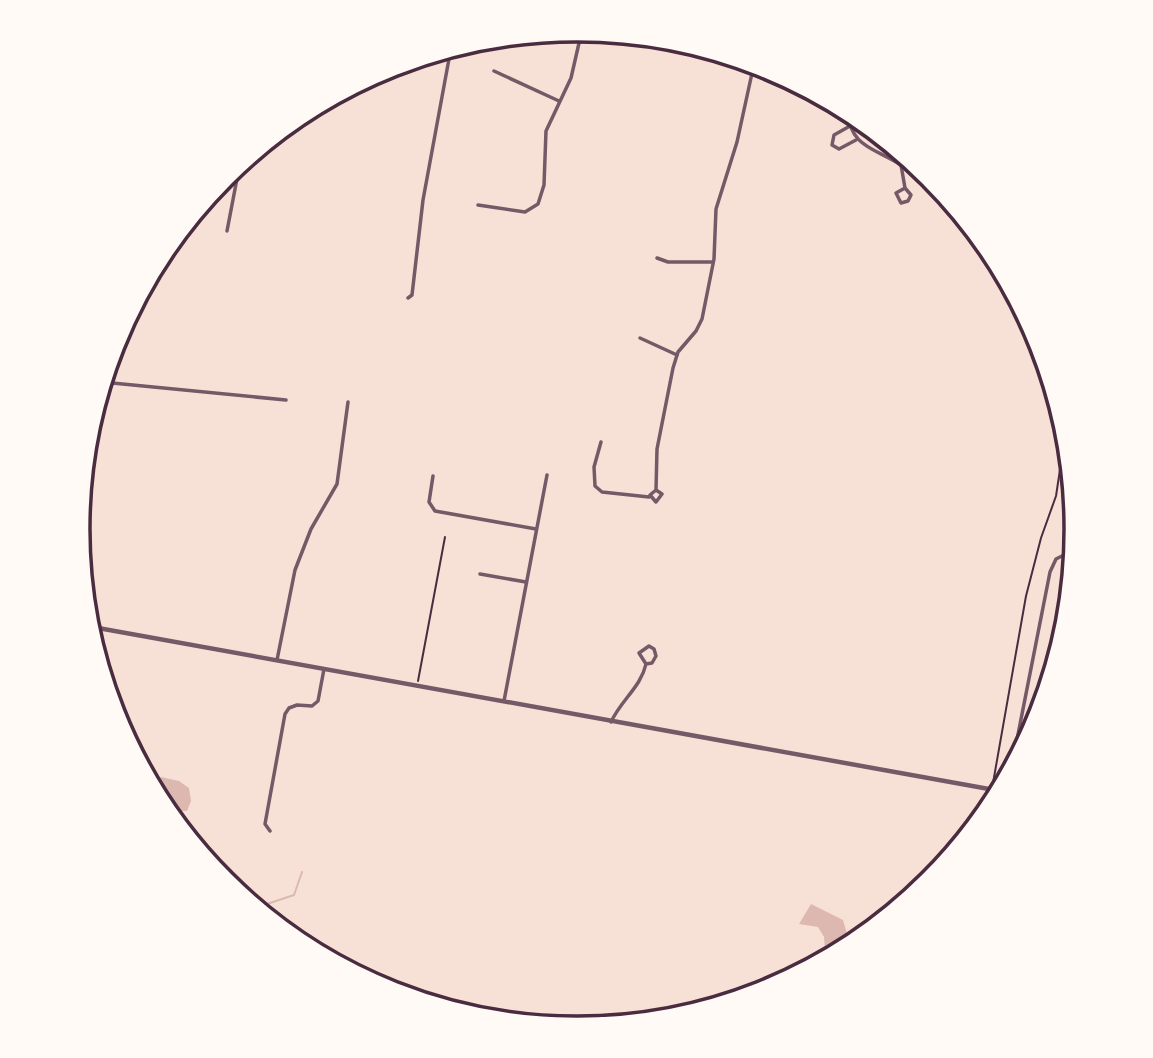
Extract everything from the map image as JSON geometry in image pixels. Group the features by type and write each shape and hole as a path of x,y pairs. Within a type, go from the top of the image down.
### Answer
{"street":[{"path":"478,205 511,211 532,210 542,196 546,131 571,78 579,42"},
{"path":"408,298 412,295 424,200 449,59"},
{"path":"494,71 560,101"},
{"path":"650,497 656,490 657,449 677,355 702,319 714,262 716,209 740,131 752,75"},
{"path":"850,126 857,140 896,161"},
{"path":"850,126 834,135 832,145 839,149 857,140"},
{"path":"901,166 905,188 911,197 901,203 896,193 905,188"},
{"path":"227,231 237,181"},
{"path":"657,258 668,262 714,262"},
{"path":"640,338 677,355"},
{"path":"112,383 286,400"},
{"path":"277,660 295,570 311,529 335,493 340,474 348,402"},
{"path":"601,442 594,467 595,486 602,492 650,497 654,502 662,498 661,492 656,490"},
{"path":"504,701 547,475"},
{"path":"433,477 429,502 435,512 536,529"},
{"path":"1020,728 1050,570 1062,554"},
{"path":"480,574 526,582"},
{"path":"100,628 988,789"},
{"path":"649,646 656,651 656,656 654,661 646,664 639,653 649,646"},
{"path":"611,722 622,701 640,682 646,664"},
{"path":"270,831 265,824 285,714 289,708 297,705 312,706 318,701 324,669"}],"path":[{"path":"994,779 1026,596 1041,538 1056,496 1060,472"},
{"path":"417,685 445,537"}],"shaded area":[{"path":"161,777 179,781 189,788 191,801 187,811 180,811 159,779"},
{"path":"811,904 843,920 847,934 825,948 824,937 818,927 799,924"}],"waterway":[{"path":"266,904 294,895 302,872"}]}
